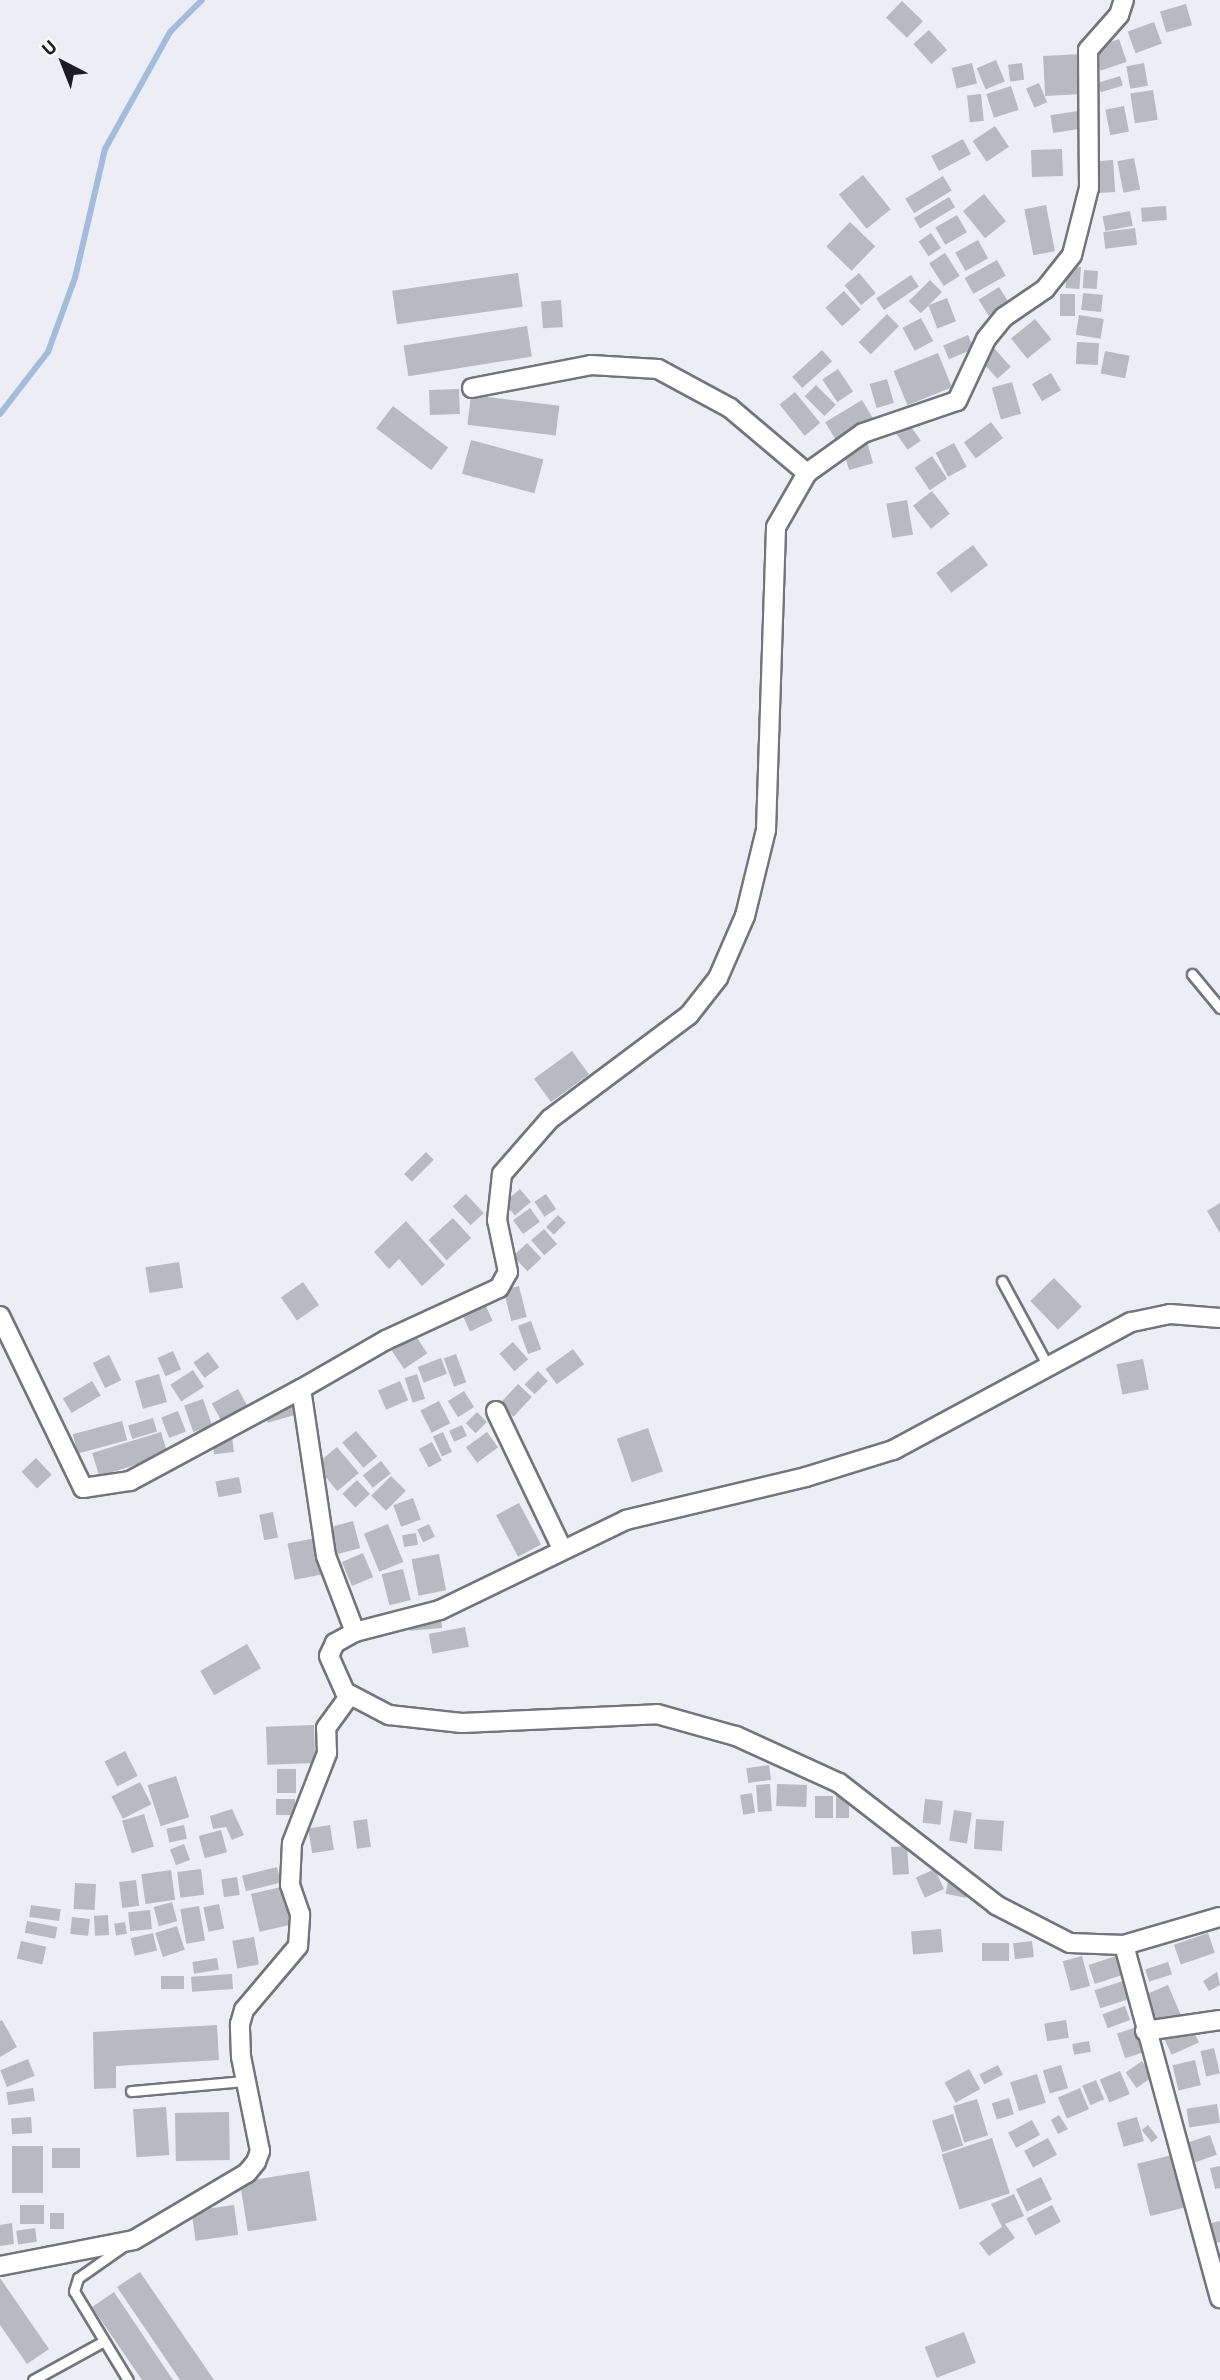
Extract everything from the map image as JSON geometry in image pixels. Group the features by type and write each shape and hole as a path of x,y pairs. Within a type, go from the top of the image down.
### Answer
{"street":[{"path":"0,1316 83,1488 130,1481 301,1390 386,1340 499,1288 508,1272 497,1220 502,1174 550,1119 689,1014 718,978 745,916 766,830 772,543 807,473 863,433 957,401 986,339 1004,317 1045,289 1072,255 1089,188 1088,50 1119,15 1124,0"},
{"path":"472,388 591,365 658,369 730,408 807,473"},
{"path":"1220,1318 1170,1314 1130,1322 944,1426 867,1460 653,1511 562,1549 440,1610 355,1632 335,1643 329,1656 332,1673 349,1696 389,1715 431,1722 636,1713 707,1727 839,1783 944,1867 1037,1930 1083,1945 1124,1945 1220,1917"},
{"path":"301,1390 326,1556 355,1632"},
{"path":"496,1411 562,1549"},
{"path":"0,2266 134,2240 247,2173 256,2162 260,2151 239,2038 244,2010 298,1946 302,1932 290,1885 292,1843 327,1754 326,1728 349,1696"},
{"path":"1124,1945 1145,2031 1220,2298"},
{"path":"1145,2031 1220,2020"}],"lane":[{"path":"1192,974 1220,1007"},
{"path":"1002,1281 1049,1368"},
{"path":"131,2091 246,2081"},
{"path":"128,2380 75,2298 75,2283 134,2240"},
{"path":"33,2380 102,2342"}],"building":[{"path":"902,1 923,21 907,38 886,18"},
{"path":"1186,4 1192,25 1166,33 1160,11"},
{"path":"1154,22 1162,44 1136,53 1128,32"},
{"path":"929,30 947,50 931,64 913,44"},
{"path":"1119,39 1127,62 1100,71 1093,48"},
{"path":"1082,54 1084,94 1045,96 1043,56"},
{"path":"996,60 1005,81 986,89 977,68"},
{"path":"972,63 977,83 957,88 952,68"},
{"path":"1022,63 1024,80 1010,82 1008,65"},
{"path":"1144,63 1148,86 1130,89 1126,66"},
{"path":"1120,76 1123,86 1101,92 1098,83"},
{"path":"1039,83 1047,102 1034,108 1026,88"},
{"path":"1011,86 1019,110 994,118 986,94"},
{"path":"1153,90 1158,120 1135,123 1130,94"},
{"path":"981,94 984,121 970,122 967,95"},
{"path":"1124,106 1129,132 1110,135 1105,110"},
{"path":"1084,110 1087,128 1053,133 1050,115"},
{"path":"995,126 1009,147 987,162 973,141"},
{"path":"963,139 971,154 939,171 931,156"},
{"path":"1062,149 1063,176 1032,177 1031,150"},
{"path":"1134,158 1140,189 1123,193 1117,161"},
{"path":"1113,160 1115,192 1095,193 1093,161"},
{"path":"863,175 891,209 867,229 839,195"},
{"path":"943,176 952,191 914,213 905,199"},
{"path":"984,194 1006,221 985,238 963,211"},
{"path":"949,197 955,207 920,228 914,218"},
{"path":"1046,205 1055,251 1033,255 1024,209"},
{"path":"1166,206 1167,220 1142,222 1141,208"},
{"path":"1130,211 1133,226 1105,231 1103,216"},
{"path":"957,215 967,232 945,245 935,228"},
{"path":"850,222 875,246 852,271 826,246"},
{"path":"1135,228 1137,245 1105,249 1103,232"},
{"path":"931,233 941,248 929,256 919,241"},
{"path":"978,240 988,258 965,271 955,253"},
{"path":"945,253 960,276 944,286 929,263"},
{"path":"997,260 1006,276 973,294 965,278"},
{"path":"1067,266 1081,267 1079,289 1065,288"},
{"path":"1084,270 1098,271 1097,289 1083,288"},
{"path":"518,273 523,307 397,324 392,291"},
{"path":"859,273 876,293 861,305 844,285"},
{"path":"911,275 919,287 884,310 876,298"},
{"path":"930,280 942,292 921,313 909,301"},
{"path":"999,287 1009,303 989,316 979,300"},
{"path":"844,291 861,310 842,326 825,308"},
{"path":"1083,293 1103,295 1101,312 1081,310"},
{"path":"1060,294 1075,294 1075,316 1060,316"},
{"path":"947,298 956,321 937,329 928,305"},
{"path":"561,300 563,327 543,328 541,301"},
{"path":"887,314 899,326 871,354 859,342"},
{"path":"1079,315 1104,319 1101,339 1076,335"},
{"path":"921,318 933,341 915,351 902,328"},
{"path":"1035,319 1051,339 1027,359 1011,339"},
{"path":"527,326 532,357 408,376 404,346"},
{"path":"968,335 974,349 949,359 943,346"},
{"path":"1077,342 1099,343 1098,365 1076,364"},
{"path":"992,346 1011,367 997,379 979,358"},
{"path":"822,350 832,361 802,388 792,377"},
{"path":"1105,351 1130,356 1125,378 1101,374"},
{"path":"938,353 952,387 907,405 893,371"},
{"path":"838,369 853,391 837,402 822,380"},
{"path":"1051,373 1061,390 1042,401 1032,384"},
{"path":"887,379 894,403 877,408 870,384"},
{"path":"1012,382 1021,414 1001,420 992,388"},
{"path":"816,385 836,405 824,416 805,396"},
{"path":"459,389 460,414 430,415 429,390"},
{"path":"795,392 820,423 805,436 779,405"},
{"path":"471,395 559,406 556,436 467,425"},
{"path":"862,400 874,420 837,442 825,422"},
{"path":"393,406 448,448 431,470 376,428"},
{"path":"907,421 921,441 908,450 894,430"},
{"path":"991,422 1003,438 976,458 964,442"},
{"path":"471,440 543,459 534,493 462,474"},
{"path":"867,442 873,463 849,470 843,449"},
{"path":"954,443 967,467 948,477 935,453"},
{"path":"932,456 947,478 930,490 915,468"},
{"path":"932,491 950,514 931,529 913,506"},
{"path":"907,500 913,534 892,538 886,504"},
{"path":"973,545 988,565 951,593 936,573"},
{"path":"572,1051 589,1074 551,1102 534,1079"},
{"path":"426,1152 434,1160 412,1182 404,1174"},
{"path":"520,1189 531,1202 515,1216 504,1202"},
{"path":"466,1194 484,1213 471,1225 453,1206"},
{"path":"546,1194 556,1209 544,1217 534,1202"},
{"path":"1220,1203 1220,1233 1207,1211"},
{"path":"530,1208 540,1222 523,1234 513,1220"},
{"path":"558,1215 566,1223 554,1235 546,1227"},
{"path":"453,1218 471,1238 447,1260 428,1240"},
{"path":"406,1221 445,1265 422,1286 399,1259 389,1269 374,1252"},
{"path":"544,1229 557,1244 544,1255 531,1240"},
{"path":"527,1243 541,1258 527,1271 513,1256"},
{"path":"179,1262 183,1288 149,1293 145,1267"},
{"path":"1054,1278 1082,1307 1058,1330 1030,1301"},
{"path":"303,1282 319,1305 297,1320 281,1297"},
{"path":"519,1286 527,1317 511,1321 503,1290"},
{"path":"483,1300 493,1321 470,1331 460,1311"},
{"path":"531,1321 541,1349 528,1354 518,1326"},
{"path":"415,1335 427,1353 404,1369 392,1351"},
{"path":"513,1342 528,1359 515,1371 499,1354"},
{"path":"573,1349 584,1364 557,1384 545,1369"},
{"path":"173,1351 181,1369 166,1376 157,1358"},
{"path":"208,1352 219,1367 205,1378 193,1363"},
{"path":"456,1354 466,1382 454,1387 444,1358"},
{"path":"109,1355 121,1380 105,1388 93,1363"},
{"path":"441,1358 447,1374 424,1383 418,1367"},
{"path":"1143,1359 1149,1389 1122,1395 1116,1364"},
{"path":"193,1370 204,1387 181,1401 170,1385"},
{"path":"538,1371 548,1381 534,1394 525,1384"},
{"path":"159,1374 167,1402 143,1409 135,1381"},
{"path":"417,1374 425,1399 413,1403 405,1378"},
{"path":"92,1381 101,1396 72,1413 63,1399"},
{"path":"400,1381 408,1400 386,1410 378,1390"},
{"path":"518,1384 532,1397 513,1417 500,1404"},
{"path":"238,1389 248,1407 222,1422 212,1404"},
{"path":"464,1391 474,1407 458,1417 448,1401"},
{"path":"203,1399 212,1425 193,1432 184,1406"},
{"path":"296,1399 300,1413 267,1423 263,1408"},
{"path":"439,1401 450,1423 432,1433 420,1411"},
{"path":"178,1411 186,1432 169,1438 161,1417"},
{"path":"477,1412 487,1422 476,1433 466,1423"},
{"path":"153,1418 157,1431 132,1439 128,1426"},
{"path":"122,1421 127,1440 78,1454 73,1434"},
{"path":"462,1425 467,1436 454,1442 449,1431"},
{"path":"648,1428 663,1471 632,1482 617,1439"},
{"path":"356,1431 377,1456 363,1468 342,1443"},
{"path":"161,1432 168,1455 99,1476 92,1453"},
{"path":"443,1432 452,1452 442,1457 433,1436"},
{"path":"487,1432 498,1447 477,1463 466,1447"},
{"path":"232,1436 234,1452 214,1454 212,1438"},
{"path":"432,1442 442,1461 429,1468 419,1449"},
{"path":"337,1447 359,1473 337,1491 316,1465"},
{"path":"36,1458 52,1475 37,1488 21,1472"},
{"path":"381,1461 391,1474 373,1488 363,1475"},
{"path":"391,1476 406,1491 386,1511 371,1496"},
{"path":"239,1477 242,1493 218,1497 215,1482"},
{"path":"357,1480 370,1494 355,1508 342,1494"},
{"path":"413,1498 421,1520 401,1527 393,1505"},
{"path":"519,1503 541,1544 518,1557 496,1515"},
{"path":"273,1512 278,1538 264,1540 259,1515"},
{"path":"353,1521 360,1548 337,1554 330,1527"},
{"path":"388,1524 403,1562 379,1572 364,1534"},
{"path":"429,1524 435,1537 423,1542 417,1529"},
{"path":"416,1533 418,1545 404,1547 402,1535"},
{"path":"316,1538 323,1574 295,1580 288,1544"},
{"path":"363,1553 373,1577 352,1586 342,1562"},
{"path":"439,1554 446,1590 419,1596 412,1559"},
{"path":"403,1569 411,1600 389,1605 382,1574"},
{"path":"441,1616 442,1628 410,1631 409,1619"},
{"path":"465,1627 469,1647 432,1654 429,1634"},
{"path":"247,1644 261,1668 214,1695 200,1671"},
{"path":"314,1725 315,1763 267,1765 266,1727"},
{"path":"125,1751 138,1776 117,1786 105,1761"},
{"path":"769,1765 771,1780 748,1783 746,1768"},
{"path":"277,1769 296,1769 296,1793 277,1793"},
{"path":"176,1776 189,1817 161,1826 147,1785"},
{"path":"140,1782 151,1804 123,1819 111,1797"},
{"path":"770,1784 772,1811 758,1812 756,1785"},
{"path":"777,1784 807,1785 806,1807 776,1806"},
{"path":"752,1793 755,1813 743,1815 740,1795"},
{"path":"815,1796 833,1796 833,1818 815,1818"},
{"path":"836,1796 849,1796 849,1818 836,1818"},
{"path":"276,1799 295,1799 295,1815 276,1815"},
{"path":"925,1799 943,1801 940,1825 922,1823"},
{"path":"232,1809 244,1835 232,1840 226,1827 213,1829 210,1816"},
{"path":"954,1810 972,1813 967,1843 949,1841"},
{"path":"144,1814 154,1847 132,1853 122,1821"},
{"path":"367,1819 371,1847 357,1849 353,1821"},
{"path":"976,1819 1004,1821 1002,1851 974,1849"},
{"path":"184,1825 187,1839 169,1842 166,1829"},
{"path":"330,1825 334,1850 312,1853 308,1828"},
{"path":"221,1830 227,1852 205,1858 199,1836"},
{"path":"184,1844 190,1860 176,1865 170,1849"},
{"path":"907,1846 909,1874 893,1875 891,1847"},
{"path":"277,1867 281,1883 246,1891 242,1876"},
{"path":"201,1869 204,1895 180,1898 177,1872"},
{"path":"935,1869 944,1889 925,1898 916,1878"},
{"path":"171,1870 175,1900 145,1904 141,1874"},
{"path":"237,1877 240,1895 224,1897 221,1880"},
{"path":"136,1880 139,1906 122,1908 119,1882"},
{"path":"948,1881 969,1885 966,1898 946,1894"},
{"path":"75,1883 96,1884 95,1910 74,1909"},
{"path":"285,1886 294,1924 260,1932 251,1894"},
{"path":"172,1902 177,1921 159,1926 154,1907"},
{"path":"219,1904 224,1928 209,1932 203,1907"},
{"path":"31,1905 61,1909 59,1921 29,1917"},
{"path":"199,1906 205,1940 186,1944 180,1909"},
{"path":"150,1910 152,1929 130,1931 128,1912"},
{"path":"108,1915 109,1935 95,1936 94,1916"},
{"path":"72,1917 90,1919 88,1936 70,1934"},
{"path":"27,1921 57,1927 55,1939 25,1933"},
{"path":"125,1922 127,1934 116,1936 114,1924"},
{"path":"177,1926 185,1950 163,1957 155,1933"},
{"path":"941,1929 943,1952 913,1955 911,1932"},
{"path":"153,1933 157,1951 135,1956 131,1938"},
{"path":"1208,1933 1215,1953 1181,1965 1174,1945"},
{"path":"254,1937 259,1965 237,1968 232,1941"},
{"path":"21,1941 46,1947 42,1964 17,1959"},
{"path":"1032,1941 1034,1957 1015,1959 1013,1943"},
{"path":"982,1943 1009,1943 1009,1961 982,1961"},
{"path":"1119,1955 1125,1974 1095,1984 1089,1965"},
{"path":"1082,1956 1090,1986 1071,1991 1063,1961"},
{"path":"217,1958 219,1970 194,1974 192,1962"},
{"path":"1168,1962 1172,1974 1149,1982 1145,1969"},
{"path":"1217,1972 1220,1985 1209,1991 1203,1981"},
{"path":"232,1974 233,1989 192,1992 191,1977"},
{"path":"161,1976 184,1976 184,1989 161,1989"},
{"path":"1123,1981 1129,1999 1100,2008 1094,1990"},
{"path":"1168,1985 1181,2016 1154,2028 1140,1997"},
{"path":"1125,2006 1130,2020 1108,2028 1102,2014"},
{"path":"2,2020 17,2047 0,2057 0,2021"},
{"path":"1066,2020 1069,2038 1047,2041 1044,2023"},
{"path":"217,2025 219,2060 116,2066 116,2088 94,2089 93,2032"},
{"path":"1137,2027 1145,2052 1125,2058 1117,2033"},
{"path":"1192,2027 1199,2043 1172,2055 1165,2039"},
{"path":"1089,2041 1091,2052 1074,2055 1072,2044"},
{"path":"1214,2048 1220,2073 1206,2076 1200,2051"},
{"path":"28,2059 35,2076 7,2087 0,2070"},
{"path":"1195,2060 1201,2085 1178,2091 1173,2065"},
{"path":"1142,2061 1153,2077 1137,2088 1126,2072"},
{"path":"998,2065 1003,2075 984,2084 979,2075"},
{"path":"1061,2065 1068,2088 1050,2094 1043,2071"},
{"path":"969,2069 980,2089 956,2103 945,2083"},
{"path":"1120,2071 1130,2094 1110,2103 1100,2080"},
{"path":"1037,2074 1046,2103 1019,2111 1010,2082"},
{"path":"1096,2080 1104,2099 1090,2105 1082,2086"},
{"path":"33,2088 35,2101 8,2105 6,2092"},
{"path":"1080,2088 1089,2109 1067,2119 1058,2097"},
{"path":"1009,2098 1014,2114 997,2120 992,2103"},
{"path":"977,2099 988,2135 964,2143 953,2106"},
{"path":"1217,2104 1220,2123 1189,2128 1186,2109"},
{"path":"166,2107 169,2155 136,2157 133,2109"},
{"path":"229,2112 230,2160 176,2161 175,2113"},
{"path":"953,2114 963,2145 942,2152 932,2121"},
{"path":"1059,2115 1068,2129 1058,2134 1051,2120"},
{"path":"31,2117 32,2133 12,2134 11,2118"},
{"path":"1137,2117 1144,2141 1124,2147 1117,2123"},
{"path":"1032,2120 1040,2135 1016,2148 1008,2133"},
{"path":"1148,2125 1158,2138 1152,2143 1142,2130"},
{"path":"1210,2135 1217,2155 1195,2162 1188,2142"},
{"path":"992,2138 1010,2193 960,2210 942,2154"},
{"path":"1048,2138 1057,2155 1033,2167 1024,2151"},
{"path":"12,2146 43,2146 43,2193 12,2193"},
{"path":"52,2148 80,2148 80,2168 52,2168"},
{"path":"1176,2154 1189,2206 1150,2216 1137,2164"},
{"path":"1220,2166 1220,2188 1215,2189 1210,2168"},
{"path":"309,2171 317,2220 248,2231 240,2182"},
{"path":"1041,2177 1052,2199 1027,2212 1016,2189"},
{"path":"1014,2194 1024,2216 1005,2224 1015,2238 989,2256 979,2243 1002,2227 991,2204"},
{"path":"20,2205 44,2205 44,2224 20,2224"},
{"path":"234,2205 238,2235 196,2241 191,2211"},
{"path":"1052,2205 1061,2222 1035,2235 1026,2219"},
{"path":"50,2213 64,2213 64,2229 50,2229"},
{"path":"1220,2221 1220,2242 1216,2243 1211,2223"},
{"path":"12,2223 14,2244 0,2246 0,2225"},
{"path":"35,2228 37,2242 18,2245 16,2231"},
{"path":"140,2272 214,2380 180,2380 117,2287"},
{"path":"0,2278 49,2349 27,2364 0,2325"},
{"path":"114,2292 173,2380 142,2380 92,2307"},
{"path":"964,2332 976,2363 937,2378 925,2347"}],"waterway":[{"path":"0,414 48,352 75,278 105,149 170,32 202,0"}]}
